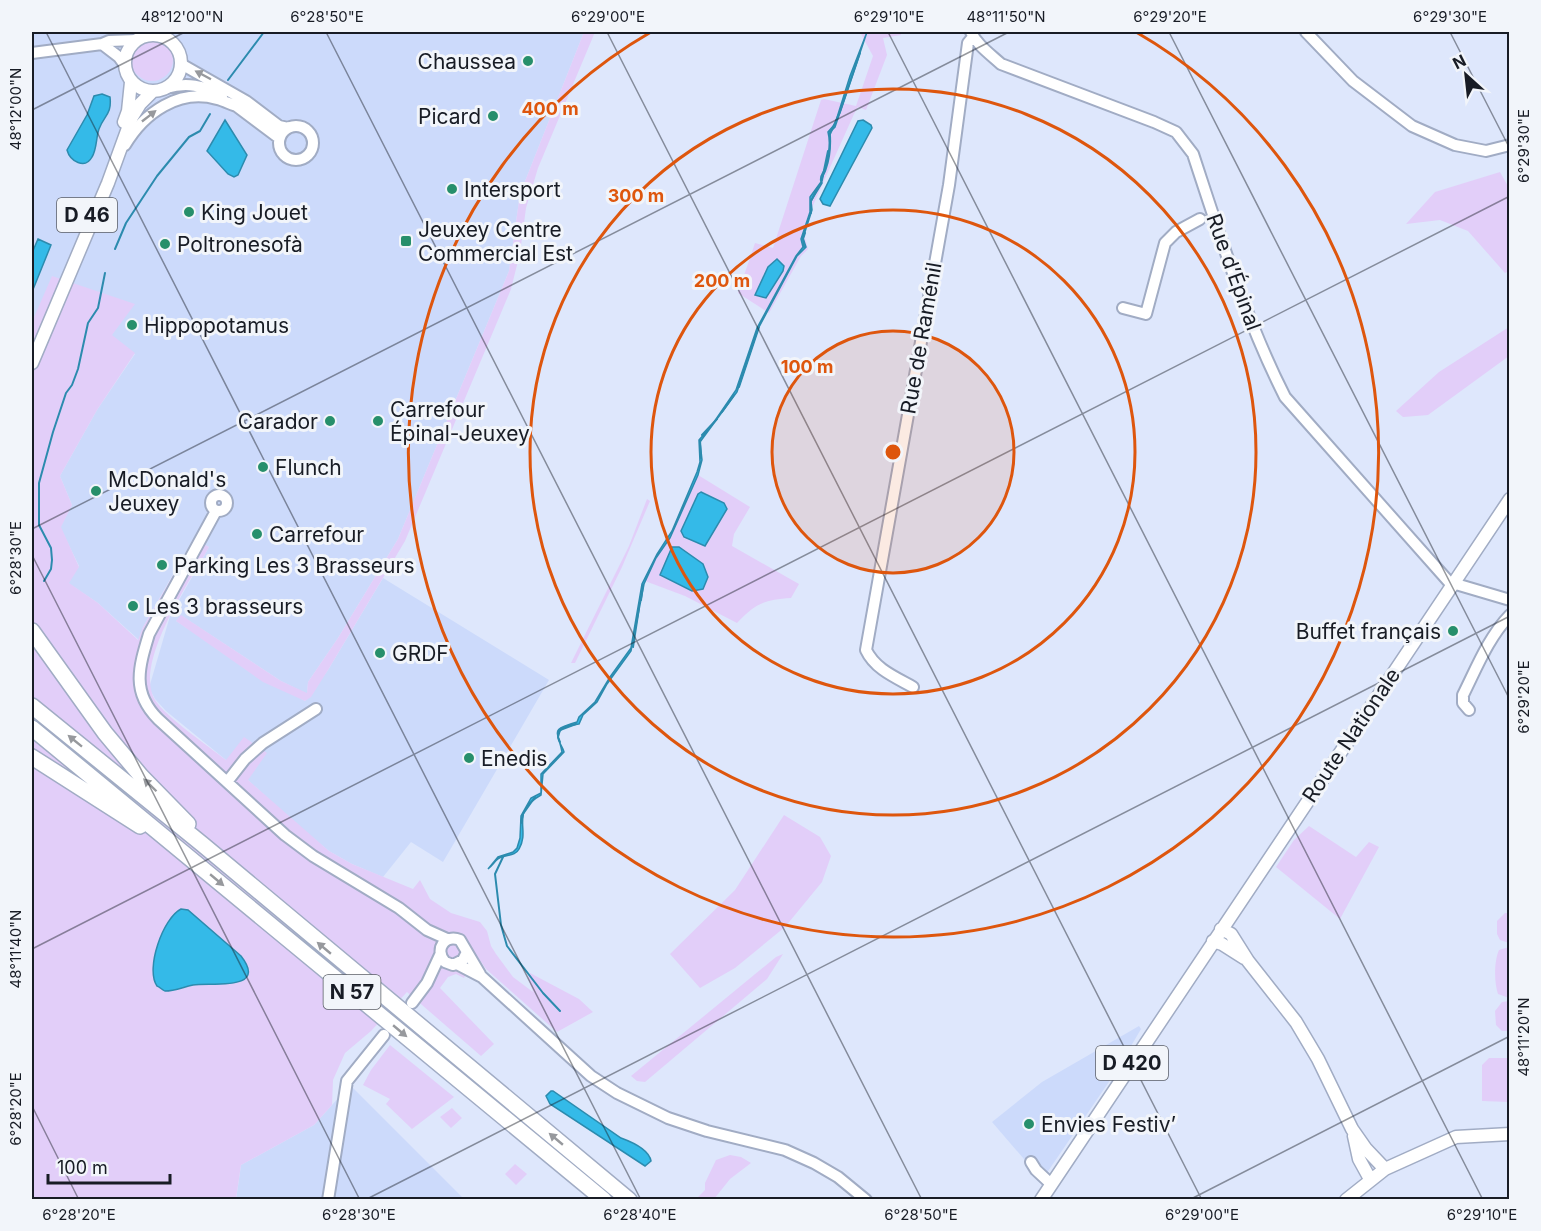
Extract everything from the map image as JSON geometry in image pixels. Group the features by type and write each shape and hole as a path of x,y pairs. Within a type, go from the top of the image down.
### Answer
{"highway":[{"path":"32,631 105,733 141,776 184,818 202,844"},
{"name":"N 57","path":"32,706 202,844 629,1200"},
{"name":"N 57","path":"32,728 604,1200"},
{"path":"32,757 132,823 172,843"},
{"path":"533,1142 587,1200"},
{"path":"600,1176 641,1200"}],"main road":[{"path":"175,32 176,46"},
{"path":"151,33 168,39 176,46 181,64 174,82 159,89 139,88 131,81 124,64 126,52 136,40 151,33"},
{"name":"D 46","path":"32,345 117,145 128,111 131,81"},
{"name":"D 46","path":"32,363 108,183 132,117 140,104 159,89"},
{"name":"Route Nationale","path":"1213,941 1509,499"},
{"path":"1233,912 1248,961"},
{"path":"1221,929 1231,934 1248,961 1296,1022 1318,1059 1352,1129 1366,1149 1385,1169"},
{"path":"1213,941 1222,944 1248,961"},
{"name":"D 420","path":"1041,1200 1213,941"},
{"path":"1352,1129 1359,1159 1370,1179"},
{"path":"1346,1200 1385,1169 1456,1137 1509,1134"}],"street":[{"path":"1306,32 1353,81 1412,126 1455,145 1486,151 1509,145"},
{"name":"Rue d’Épinal","path":"972,34 1001,64 1176,132 1193,154 1267,362 1285,397 1449,582 1453,583"},
{"name":"Rue de Raménil","path":"913,687 883,670 871,659 866,650 949,184 968,43 972,34"},
{"path":"32,53 136,40"},
{"path":"102,44 119,57 124,64"},
{"path":"181,64 246,101 279,126 288,128"},
{"path":"159,89 190,84 212,91 240,107 279,138 281,151 292,159 303,158 310,151 312,140 306,129 294,126 288,128 279,138"},
{"path":"108,183 126,143 137,127 147,116 164,105 195,96 218,99 240,107"},
{"path":"1200,219 1209,204"},
{"path":"1124,308 1146,314 1165,243 1176,232 1200,219 1214,217"},
{"path":"216,511 149,634 142,656 140,692 150,712 285,835 313,856 399,908 427,930 447,939 456,938 464,943 482,977"},
{"path":"1453,583 1509,600"},
{"path":"1469,710 1463,702 1463,695 1487,645 1497,628 1509,615"},
{"path":"227,782 244,759 263,743 316,709"},
{"path":"427,930 445,962 455,964 482,977 591,1076 617,1093 668,1119 785,1150 838,1177 866,1200"},
{"path":"428,982 439,950 447,939"},
{"path":"411,1003 428,982 464,960 467,952"},
{"path":"328,1200 347,1081 384,1035"},
{"path":"1032,1162 1036,1170 1051,1184"}],"shaded area":[{"path":"32,32 584,32 520,194 509,271 398,539 338,638 308,682 307,694 281,681 182,616 176,621 305,701 328,670 383,578 549,680 443,862 411,842 383,877 329,851 226,760 166,711 155,699 149,688 170,616 209,547 193,539 143,627 139,640 98,603 68,583 79,566 60,527 72,505 60,476 97,410 135,354 35,316 32,322"},
{"path":"584,32 595,32 538,168 526,208 520,253 511,289 405,541 311,697 305,701 263,682 176,621 181,615 281,681 307,693 308,682 338,638 398,539 509,271 520,194"},
{"path":"860,32 900,32 901,35 883,38 887,55 866,110 858,107 854,114 806,221 805,238 808,249 801,256 769,313 738,293 755,243 773,248 821,100 856,106 873,56"},
{"path":"152,39 160,40 167,45 172,52 172,68 167,75 160,80 152,81 144,80 137,75 132,68 131,60 132,52 137,45 144,40"},
{"path":"1500,172 1509,188 1509,271 1505,273 1468,231 1440,220 1406,224 1435,192"},
{"path":"52,276 135,304 112,335 135,353 97,410 60,476 72,505 61,527 79,567 69,583 98,603 138,640 143,627 194,539 209,547 178,600 158,644 150,684 160,707 226,760 244,737 267,753 248,780 329,851 352,864 413,889 420,880 430,899 451,913 480,922 487,931 491,946 513,977 533,992 528,977 530,973 579,999 593,1012 557,1032 486,969 477,956 464,978 456,974 448,977 440,988 494,1044 481,1056 407,992 371,1031 345,1053 333,1080 332,1105 314,1125 241,1165 236,1199 32,1199 32,322"},
{"path":"1509,327 1509,356 1428,415 1403,417 1396,411 1439,372"},
{"path":"698,475 750,507 734,534 732,546 799,584 791,598 761,604 737,623 685,596 645,581"},
{"path":"647,499 650,501 622,567 575,663 571,663 629,546"},
{"path":"784,815 820,837 831,856 822,882 785,927 735,968 700,988 670,954 735,890"},
{"path":"1309,826 1356,857 1369,842 1379,847 1340,919 1276,867 1294,840"},
{"path":"1505,913 1509,913 1509,943 1500,940 1497,934 1497,921"},
{"path":"1509,947 1509,998 1498,994 1495,972 1499,950"},
{"path":"783,954 767,979 645,1082 637,1081 631,1076 776,957"},
{"path":"1509,1001 1509,1031 1502,1031 1496,1025 1495,1011 1502,1002"},
{"path":"1139,1026 1141,1029 1117,1070 1042,1180 992,1122 1042,1082"},
{"path":"390,1045 454,1097 412,1129 386,1104 390,1099 363,1085"},
{"path":"1489,1058 1509,1058 1509,1102 1482,1101 1482,1065"},
{"path":"350,1085 464,1199 236,1200 241,1165 314,1125"},
{"path":"452,1108 462,1118 451,1128 440,1117"},
{"path":"730,1155 741,1157 751,1163 730,1179 714,1199 696,1199 705,1190 705,1183 716,1160"},
{"path":"515,1164 527,1174 516,1185 505,1174"}],"water":[{"path":"867,32 835,127 830,132 830,151 827,165 822,183 811,201 812,210 803,238 806,247 797,256 758,329 737,392 700,442 702,460 698,475 670,538 656,558 644,584 631,651 597,702 583,715 579,724 560,731 558,734 562,727 577,722 579,717 595,702 631,648 642,584 657,554 672,531 697,472 700,462 699,440 736,390 757,328 796,256 803,247 801,239 810,212 810,197 821,182 827,160 828,132 835,124"},
{"path":"102,94 110,97 109,111 99,129 92,157 86,163 78,162 71,158 67,150 87,115 94,96"},
{"path":"225,120 247,155 238,175 234,177 228,174 207,151"},
{"path":"863,120 872,128 830,206 823,204 820,199 858,121"},
{"path":"38,239 51,245 32,292 32,253"},
{"path":"777,259 784,266 783,271 766,298 755,295 768,267"},
{"path":"701,492 724,503 727,509 705,546 684,537 681,531"},
{"path":"672,547 679,547 703,564 708,577 703,589 692,591 660,575"},
{"path":"560,743 564,752 543,774 541,795 531,802 523,815 523,835 519,849 515,853 498,859 488,869 498,857 513,852 517,848 521,816 531,798 541,793 541,774 562,752"},
{"path":"181,909 188,910 241,956 248,967 248,975 243,980 234,983 193,985 169,991 164,991 157,986 153,968 158,945 168,922"},
{"path":"551,1091 621,1138 639,1147 647,1153 651,1161 645,1166 550,1104 546,1096"}],"waterway":[{"path":"228,80 264,32"},
{"path":"830,134 860,53"},
{"path":"115,249 126,223 157,176 189,137 200,131 210,114"},
{"path":"822,180 828,151"},
{"path":"811,213 811,201 818,187"},
{"path":"804,247 805,233"},
{"path":"44,581 51,569 52,560 51,548 39,525 39,483 66,393 78,369 88,323 98,308 105,273"},
{"path":"739,387 759,327"},
{"path":"722,412 734,395"},
{"path":"702,435 717,419"},
{"path":"700,440 701,458"},
{"path":"641,600 643,585"},
{"path":"633,647 639,608"},
{"path":"560,742 558,737 560,730 576,724"},
{"path":"521,823 523,814 535,797"},
{"path":"503,857 495,874 501,925 507,946 543,993 560,1011"}],"place":[{"name":"Chaussea","path":"528,61"},
{"name":"Picard","path":"493,116"},
{"name":"Intersport","path":"452,189"},
{"name":"King Jouet","path":"189,212"},
{"name":"Jeuxey Centre Commercial Est","path":"406,241"},
{"name":"Poltronesofà","path":"165,244"},
{"name":"Hippopotamus","path":"132,325"},
{"name":"Carador","path":"330,421"},
{"name":"Carrefour Épinal-Jeuxey","path":"378,421"},
{"name":"Flunch","path":"263,467"},
{"name":"McDonald's Jeuxey","path":"96,491"},
{"name":"Carrefour","path":"257,534"},
{"name":"Parking Les 3 Brasseurs","path":"162,565"},
{"name":"Les 3 brasseurs","path":"133,606"},
{"name":"Buffet français","path":"1453,631"},
{"name":"GRDF","path":"380,653"},
{"name":"Enedis","path":"469,758"},
{"name":"Envies Festiv’","path":"1029,1124"}]}
